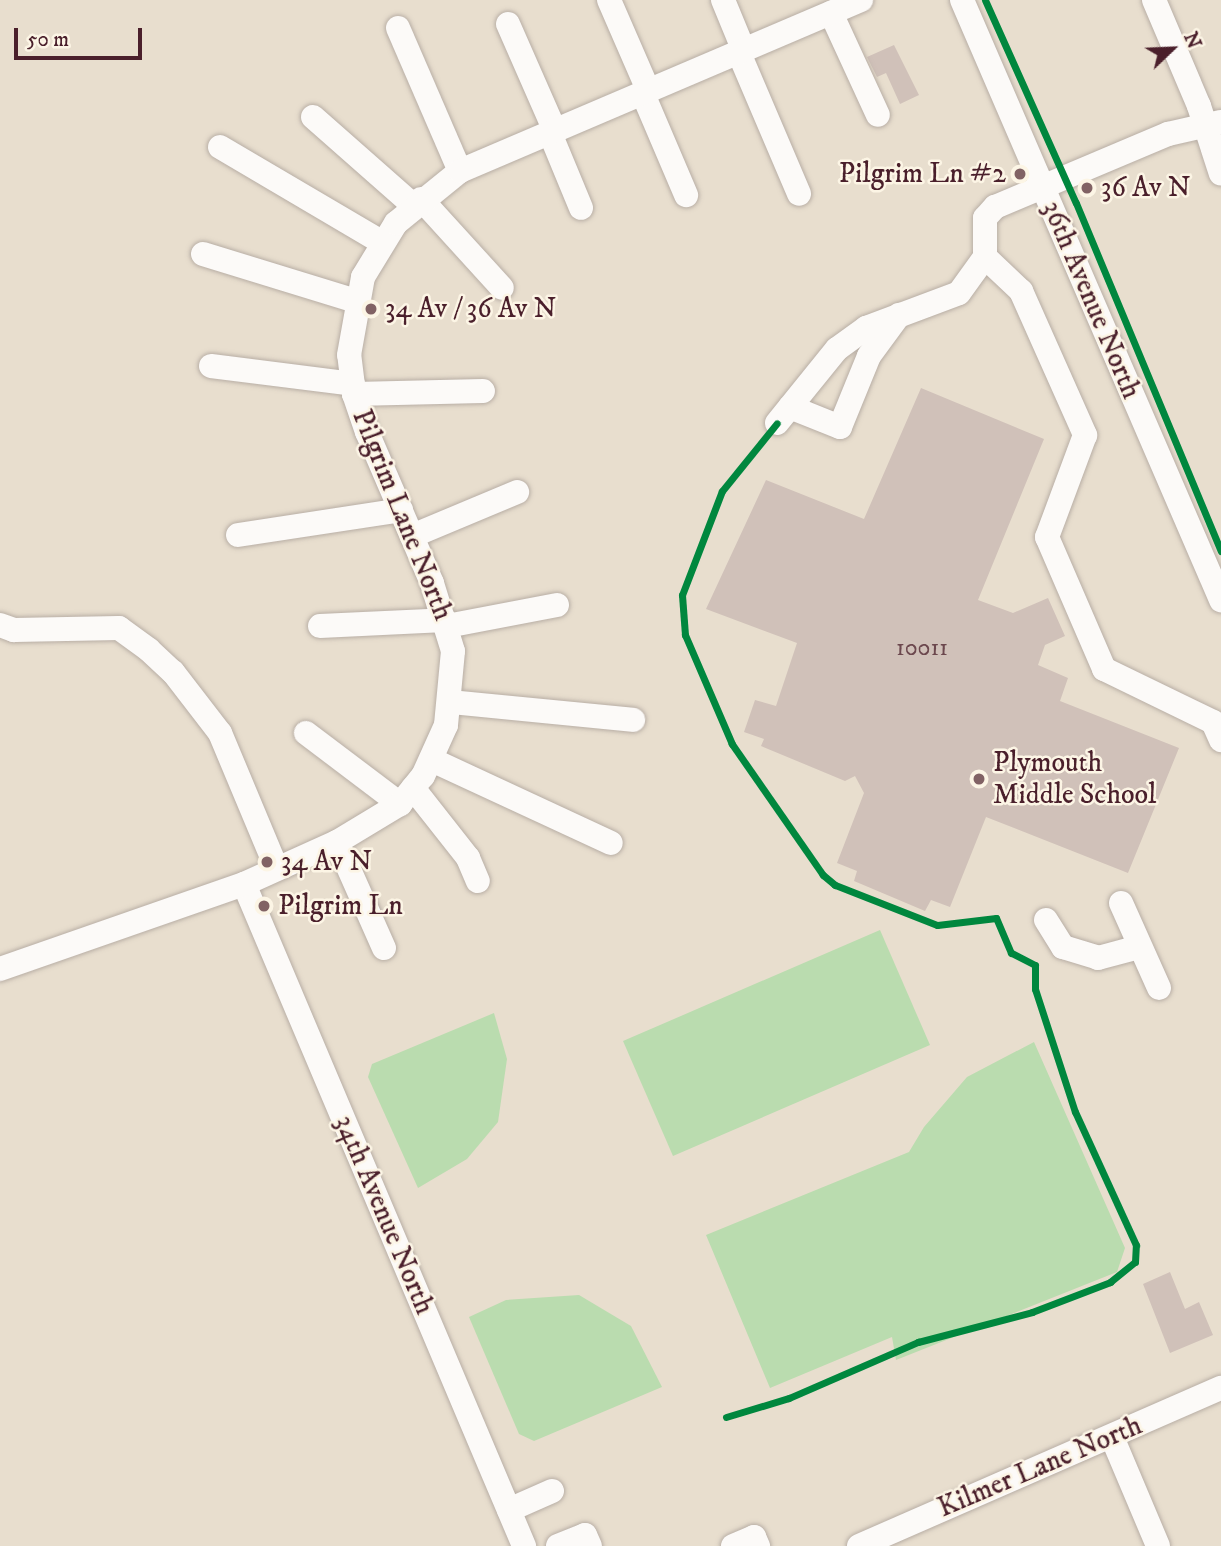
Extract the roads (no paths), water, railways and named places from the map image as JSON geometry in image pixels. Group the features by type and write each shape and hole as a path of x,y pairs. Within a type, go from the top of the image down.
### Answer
{"street":[{"path":"609,0 685,195"},
{"path":"723,0 741,52 799,194"},
{"name":"Pilgrim Lane North","path":"0,970 244,884 337,842 406,796 432,760 451,702 454,671 446,623 353,389 349,355 356,301 381,243 417,202 460,172 741,52 833,8 861,0"},
{"name":"36th Avenue North","path":"962,0 1221,600"},
{"path":"1154,0 1213,124 1221,174"},
{"path":"833,8 878,116"},
{"path":"508,24 581,208"},
{"path":"398,28 460,172"},
{"path":"313,117 417,202 502,288"},
{"path":"900,314 869,356 840,427 783,415 837,349 866,328 900,314 959,293 985,257 985,218 995,206 1168,134 1213,124"},
{"path":"220,147 381,243"},
{"path":"203,254 356,301"},
{"path":"985,257 1021,291 1085,435 1047,537 1104,669 1218,727"},
{"path":"211,366 353,389 483,391"},
{"path":"412,536 517,492"},
{"path":"238,535 401,510"},
{"path":"320,626 446,623 557,605"},
{"path":"0,625 14,631 119,628 149,650 173,672 220,733 277,869"},
{"path":"451,702 633,720"},
{"path":"306,733 406,796 468,858 478,881"},
{"path":"432,760 611,843"},
{"path":"337,842 384,948"},
{"name":"34th Avenue North","path":"244,884 524,1546"},
{"path":"1121,903 1159,988"},
{"path":"1046,920 1063,947 1098,958 1139,947"},
{"name":"Kilmer Lane North","path":"859,1546 1221,1388"},
{"path":"1112,1437 1158,1546"},
{"path":"509,1510 552,1492"},
{"path":"558,1546 585,1535 590,1546"},
{"path":"733,1546 754,1537 758,1546"}],"place":[{"name":"Pilgrim Ln #2","path":"1020,174"},
{"name":"36 Av N","path":"1087,188"},
{"name":"34 Av / 36 Av N","path":"371,309"},
{"name":"Plymouth Middle School","path":"979,779"},
{"name":"34 Av N","path":"267,862"},
{"name":"Pilgrim Ln","path":"264,906"}]}
